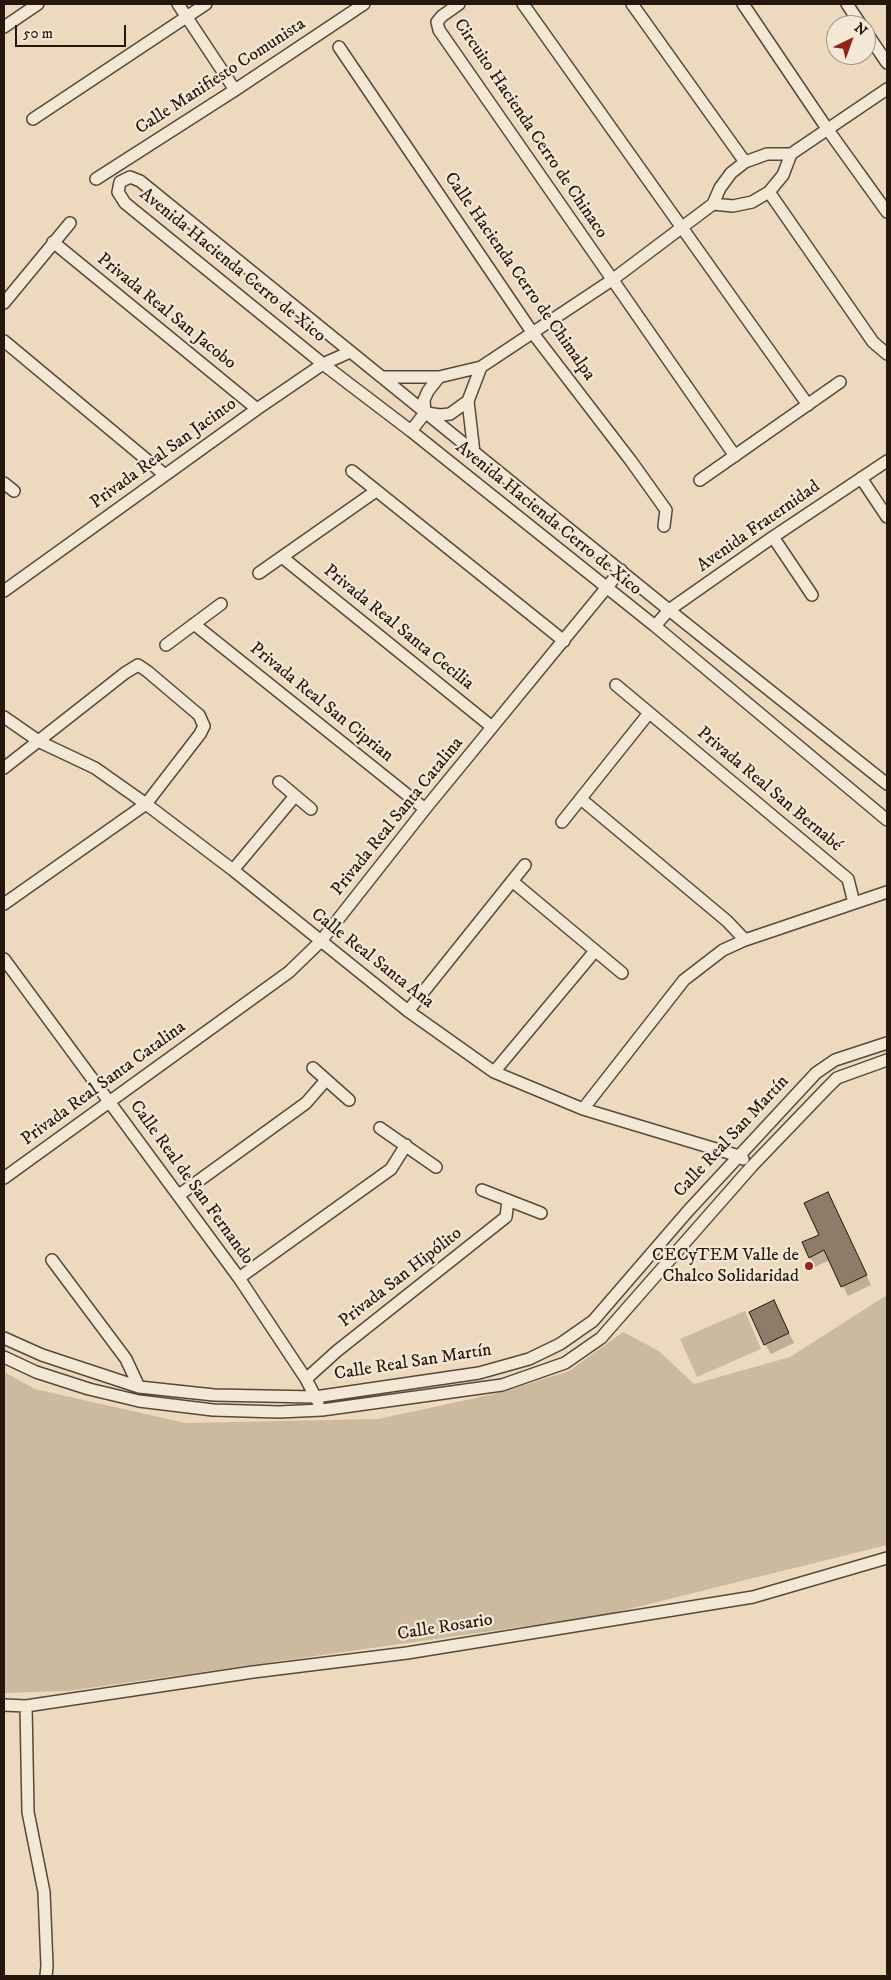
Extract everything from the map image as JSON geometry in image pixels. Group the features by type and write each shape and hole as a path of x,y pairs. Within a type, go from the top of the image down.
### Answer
{"street":[{"path":"4,27 38,4"},
{"path":"178,4 235,90"},
{"path":"33,119 206,4"},
{"name":"Calle Manifiesto Comunista","path":"96,179 364,4"},
{"name":"Circuito Hacienda Cerro de Chinaco","path":"459,4 437,22 439,30 612,280"},
{"path":"523,4 808,405"},
{"path":"632,4 745,162"},
{"path":"743,4 828,130 887,212"},
{"path":"847,4 854,15"},
{"name":"Calle Hacienda Cerro de Chimalpa","path":"339,47 532,332 666,510 664,526"},
{"path":"876,47 887,63"},
{"path":"383,377 439,377 481,367 612,280 713,204 720,188 731,173 745,162 767,154 791,154 887,89"},
{"path":"713,204 732,206 752,202 769,192 784,175 791,154"},
{"name":"Avenida Hacienda Cerro de Xico","path":"887,784 140,182 130,177 120,182 118,192 125,202 324,364 655,626 887,820"},
{"path":"769,192 873,342 887,354"},
{"path":"4,303 70,223"},
{"name":"Privada Real San Jacobo","path":"53,242 257,409"},
{"path":"612,280 735,456"},
{"path":"4,341 165,474"},
{"name":"Privada Real San Jacinto","path":"4,591 257,409 324,364 350,352"},
{"path":"474,452 468,401 481,367"},
{"path":"411,431 425,413 424,400 428,391 439,377"},
{"path":"700,480 840,382"},
{"path":"425,413 450,414 468,401"},
{"name":"Avenida Fraternidad","path":"655,626 669,610 773,537 887,461"},
{"path":"352,471 564,641"},
{"path":"861,478 887,517"},
{"path":"4,483 14,492"},
{"path":"259,573 376,491"},
{"path":"773,537 812,595"},
{"name":"Privada Real Santa Cecilia","path":"282,557 492,727"},
{"name":"Privada Real Santa Catalina","path":"4,1178 289,972 321,942 425,809 621,570"},
{"path":"166,645 221,604"},
{"name":"Privada Real San Ciprian","path":"194,624 425,809"},
{"path":"4,768 40,742 125,673 138,665 199,716 204,726 200,734 146,804 4,904"},
{"name":"Privada Real San Bernabé","path":"616,685 848,879 854,903"},
{"path":"562,822 650,713"},
{"name":"Calle Real Santa Ana","path":"4,717 40,742 95,768 146,804 233,870 408,1011 494,1072 583,1109 739,1156 752,1166"},
{"path":"279,782 311,809"},
{"path":"233,870 295,796"},
{"path":"580,799 727,921 745,940"},
{"path":"408,1011 525,865"},
{"path":"512,882 622,973"},
{"path":"583,1109 684,980 723,950 745,940 887,892"},
{"path":"494,1072 595,951"},
{"name":"Calle Real de San Fernando","path":"4,959 239,1278 306,1379 322,1410"},
{"name":"Calle Real San Martín","path":"4,1338 42,1355 139,1387 214,1395 315,1396 479,1373 529,1359 560,1344 593,1321 739,1156 816,1073 835,1060 887,1043"},
{"name":"Calle Real San Martín","path":"4,1357 36,1372 89,1389 139,1401 213,1410 279,1412 322,1410 502,1384 565,1364 602,1338 752,1166 838,1078 887,1060"},
{"path":"313,1068 349,1100"},
{"path":"179,1195 306,1103 326,1080"},
{"path":"380,1128 436,1167"},
{"path":"239,1278 391,1168 406,1146"},
{"path":"482,1190 541,1213"},
{"name":"Privada San Hipólito","path":"306,1379 337,1351 506,1217 508,1200"},
{"path":"52,1260 126,1358 139,1387"},
{"name":"Calle Rosario","path":"4,1705 26,1706 252,1672 407,1653 753,1597 887,1558"},
{"path":"26,1706 28,1812 44,1892 46,1976"}],"shaded area":[{"path":"887,1295 887,1545 605,1615 68,1691 4,1693 4,1372 35,1389 185,1423 378,1419 499,1393 569,1371 623,1332 659,1351 694,1384 790,1357"},
{"path":"745,1311 761,1349 697,1377 680,1339"}],"building":[{"path":"828,1192 867,1275 841,1287 824,1250 809,1258 802,1242 819,1235 804,1203"},
{"path":"774,1300 789,1333 764,1345 749,1312"}],"place":[{"name":"CECyTEM Valle de Chalco Solidaridad","path":"809,1266"}]}
